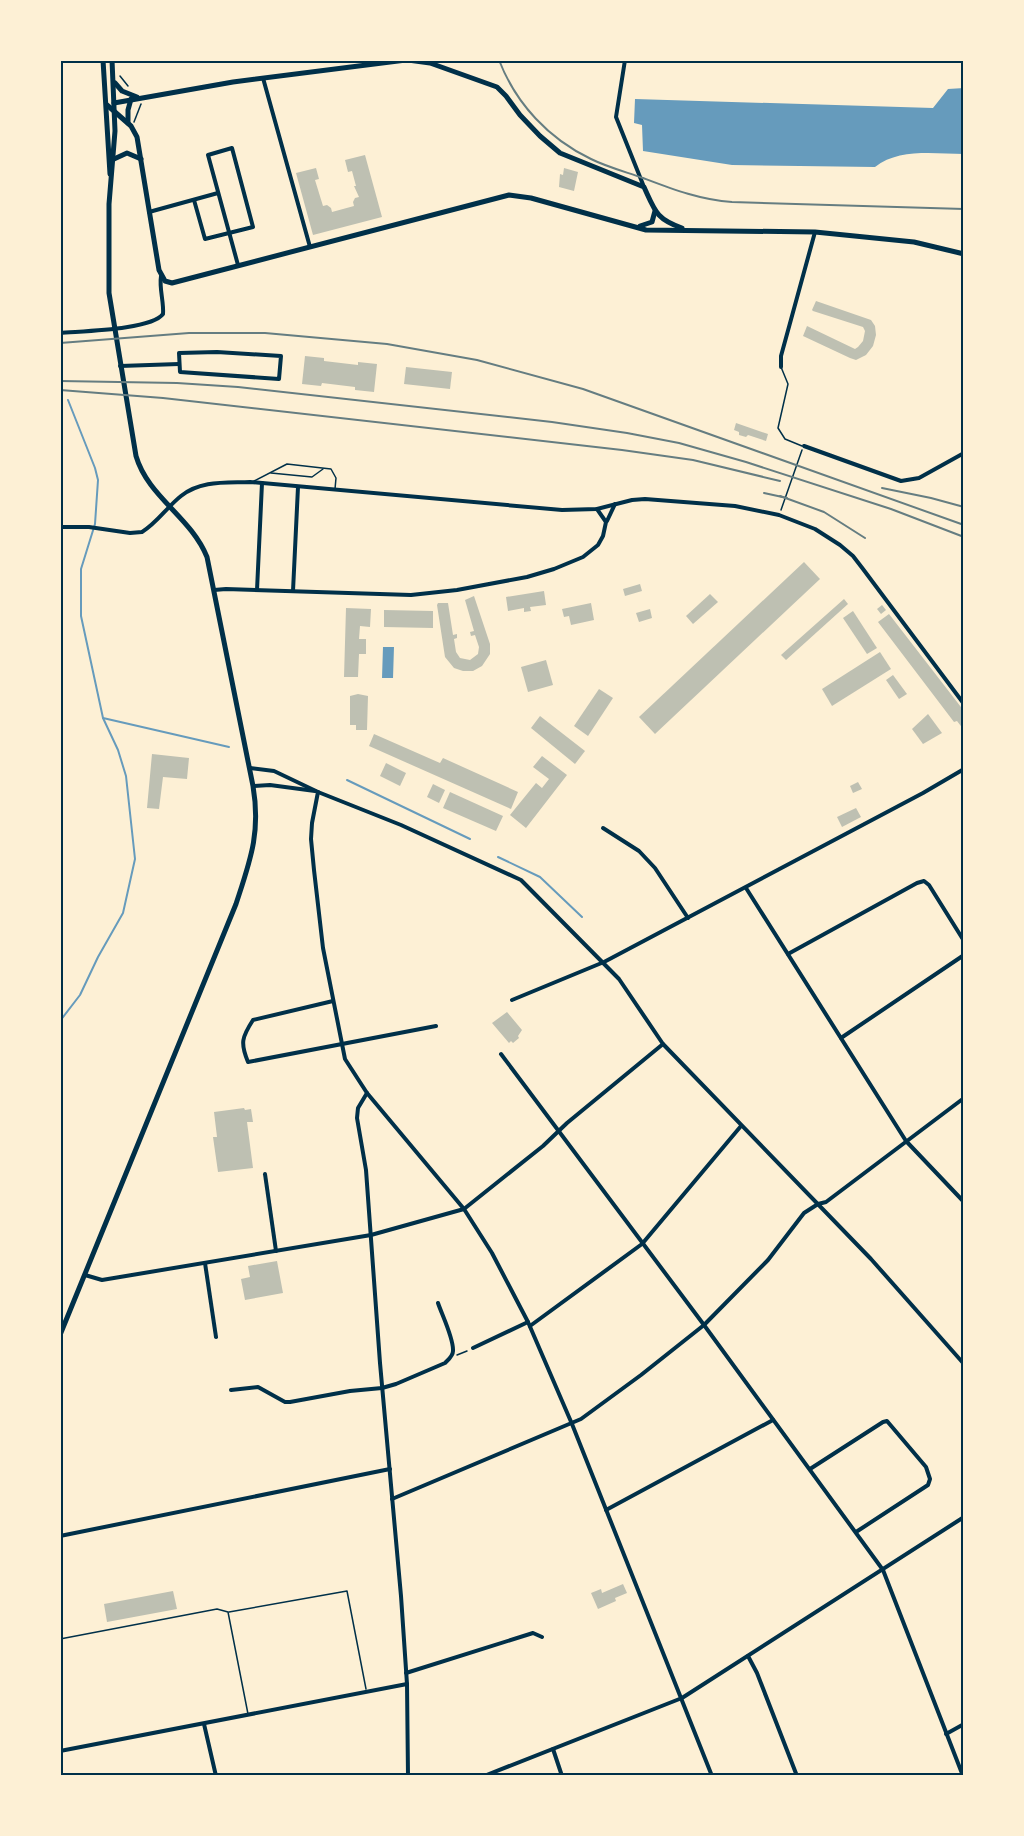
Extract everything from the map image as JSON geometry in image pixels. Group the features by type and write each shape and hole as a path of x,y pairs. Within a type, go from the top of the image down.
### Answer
{"main road":[{"path":"107,105 134,98 263,78 407,60 430,63 497,87 526,122 560,153 644,188 655,211 665,222 686,230"},
{"path":"104,63 111,182"},
{"path":"60,1335 236,904 256,837 253,786 207,557 194,531 161,497 138,463 109,293 115,114 112,63"},
{"path":"114,82 122,91 134,98"},
{"path":"134,98 128,110 137,137 161,276 165,281 172,283 509,195 531,198 639,226 646,230 815,232 914,242 964,254"},
{"path":"107,105 115,114 131,123"},
{"path":"114,159 127,153 141,159"},
{"path":"639,226 652,222 655,211"}],"street":[{"path":"625,60 616,117 644,188"},
{"path":"263,78 310,247"},
{"path":"194,200 205,239 229,233 253,227 232,148 208,155 218,193 229,233 238,266"},
{"path":"149,212 218,193"},
{"path":"781,367 780,356 815,232"},
{"path":"60,333 125,327 161,318 163,309 159,287 161,276"},
{"path":"217,352 281,357 279,379 180,372 179,364 179,353 217,352"},
{"path":"120,366 179,364"},
{"path":"804,446 901,481 919,478 964,453"},
{"path":"60,527 142,532 182,495 211,483 250,482 555,510 582,511 645,499 735,506 779,515 815,529 853,556 964,704"},
{"path":"257,590 262,483"},
{"path":"293,591 298,487"},
{"path":"213,590 411,596 454,591 527,577 554,569 593,551 603,536 606,522 615,504"},
{"path":"597,509 606,522"},
{"path":"249,768 274,771 318,792 401,825 521,880 619,979 663,1044 879,1268 964,1364"},
{"path":"512,1000 604,962 964,770"},
{"path":"253,786 270,785 318,792"},
{"path":"318,792 310,838 323,948 345,1059 367,1093 464,1209 492,1253 529,1324 572,1424 712,1776"},
{"path":"603,828 639,851 647,859 662,877 688,918"},
{"path":"788,954 916,883 924,881 929,885 964,940"},
{"path":"746,888 906,1141 964,1200"},
{"path":"841,1038 964,955"},
{"path":"333,1001 253,1020 244,1034 242,1048 248,1062 436,1026"},
{"path":"85,1275 102,1280 371,1235 464,1209 543,1146 558,1130 663,1044"},
{"path":"501,1054 704,1325 883,1570 963,1776"},
{"path":"367,1093 358,1108 357,1118 364,1153 407,1684 408,1776"},
{"path":"392,1499 572,1424 641,1375 704,1325 768,1260 804,1213 826,1202 964,1098"},
{"path":"473,1348 529,1324 642,1244 741,1126"},
{"path":"265,1174 276,1251"},
{"path":"205,1263 216,1337"},
{"path":"231,1390 258,1387 285,1402 290,1402 396,1384 445,1363 451,1358 452,1343 438,1303"},
{"path":"606,1510 773,1420"},
{"path":"810,1469 887,1421 892,1424 926,1467 930,1479 928,1485 856,1532"},
{"path":"60,1536 390,1469"},
{"path":"485,1776 682,1698 964,1517"},
{"path":"406,1673 533,1633 542,1637"},
{"path":"748,1656 757,1673 797,1776"},
{"path":"60,1751 407,1684"},
{"path":"204,1724 216,1776"},
{"path":"946,1734 964,1724"},
{"path":"553,1749 562,1776"}],"lane":[{"path":"781,367 788,384 778,428 785,439 804,446"},
{"path":"250,482 286,464 331,469 336,478 335,490"},
{"path":"268,473 312,477 324,469"},
{"path":"60,1639 217,1608 228,1612 347,1591 367,1692"},
{"path":"228,1612 248,1715"}],"path":[{"path":"120,78 132,88"},
{"path":"131,123 141,104"},
{"path":"783,505 800,457"},
{"path":"451,1358 473,1348"}],"water":[{"path":"964,88 964,154 918,153 895,157 875,167 732,165 643,151 642,125 634,123 635,99 933,108 948,89"},
{"path":"383,647 394,647 393,678 382,678"}],"building":[{"path":"365,155 382,217 313,235 296,173 316,168 319,179 315,180 323,206 327,205 332,212 354,206 355,198 359,197 354,186 356,186 352,171 348,172 345,160"},
{"path":"564,168 578,172 574,191 559,187 560,174 563,175"},
{"path":"816,301 871,320 875,326 876,335 873,346 866,355 856,360 803,336 807,326 855,349 863,341 865,331 863,327 813,311"},
{"path":"305,356 358,365 358,362 377,364 374,392 322,383 321,386 302,384"},
{"path":"406,367 452,372 450,389 404,384"},
{"path":"736,423 768,434 766,441 748,435 746,437 739,435 739,432 734,430"},
{"path":"804,562 820,579 655,734 639,717"},
{"path":"640,584 642,591 625,596 623,589"},
{"path":"544,591 546,605 530,607 531,611 524,612 524,608 508,611 506,597"},
{"path":"710,594 718,602 693,624 686,616"},
{"path":"474,596 490,644 490,654 482,666 473,671 463,671 454,668 445,657 437,605 448,603 453,635 457,634 457,638 454,639 456,652 460,658 470,660 478,654 479,647 475,635 471,636 470,632 474,631 465,600"},
{"path":"844,599 848,604 786,660 781,655"},
{"path":"591,603 594,620 571,625 569,616 564,617 562,609"},
{"path":"882,605 886,610 881,614 877,609"},
{"path":"346,608 371,609 370,627 360,626 359,639 366,639 366,654 359,654 358,677 344,677"},
{"path":"650,609 652,618 639,622 636,613"},
{"path":"384,610 433,611 433,628 384,627"},
{"path":"853,611 877,648 867,654 843,618"},
{"path":"889,614 964,711 964,730 957,721 954,722 878,622"},
{"path":"880,652 891,669 832,706 822,689"},
{"path":"546,660 553,685 528,692 521,667"},
{"path":"893,675 907,694 899,699 886,680"},
{"path":"599,689 613,698 588,736 574,726"},
{"path":"358,694 368,696 367,730 356,730 356,725 350,725 350,696"},
{"path":"928,714 942,733 923,744 912,729"},
{"path":"540,716 585,751 575,764 531,728"},
{"path":"374,734 440,763 443,758 518,792 511,809 369,746"},
{"path":"152,754 189,758 187,779 163,777 159,809 147,808"},
{"path":"542,756 567,775 526,828 510,815 536,783 542,788 549,779 533,767"},
{"path":"386,763 406,773 400,786 380,776"},
{"path":"858,782 862,789 853,793 850,786"},
{"path":"433,784 445,790 439,803 427,797"},
{"path":"450,792 503,816 496,831 443,808"},
{"path":"856,808 861,817 842,827 837,817"},
{"path":"507,1012 522,1030 519,1038 513,1043 511,1041 509,1043 492,1023"},
{"path":"244,1108 245,1110 251,1109 253,1122 247,1122 253,1168 218,1172 213,1137 217,1137 214,1112"},
{"path":"277,1261 283,1293 245,1300 241,1279 250,1277 248,1266"},
{"path":"623,1584 627,1593 598,1609 591,1593 601,1589 602,1593"},
{"path":"173,1591 177,1609 107,1622 104,1604"}],"waterway":[{"path":"60,1021 80,995 123,913 135,859 126,776 118,750 103,718 81,616 81,569 95,524 98,480 68,400"},
{"path":"103,718 229,747"},
{"path":"347,780 470,839"},
{"path":"498,857 540,877 582,917"}],"railway":[{"path":"499,60 506,76 525,105 561,141 597,162 675,190 709,199 732,202 964,209"},
{"path":"60,343 189,333 265,333 387,344 477,360 583,389 964,525"},
{"path":"60,381 177,383 238,387 552,422 627,433 679,443 746,462 891,509 964,537"},
{"path":"60,390 163,398 622,450 693,460 780,481"},
{"path":"882,488 964,507"},
{"path":"764,493 787,498"},
{"path":"780,496 824,512 865,538"}]}
